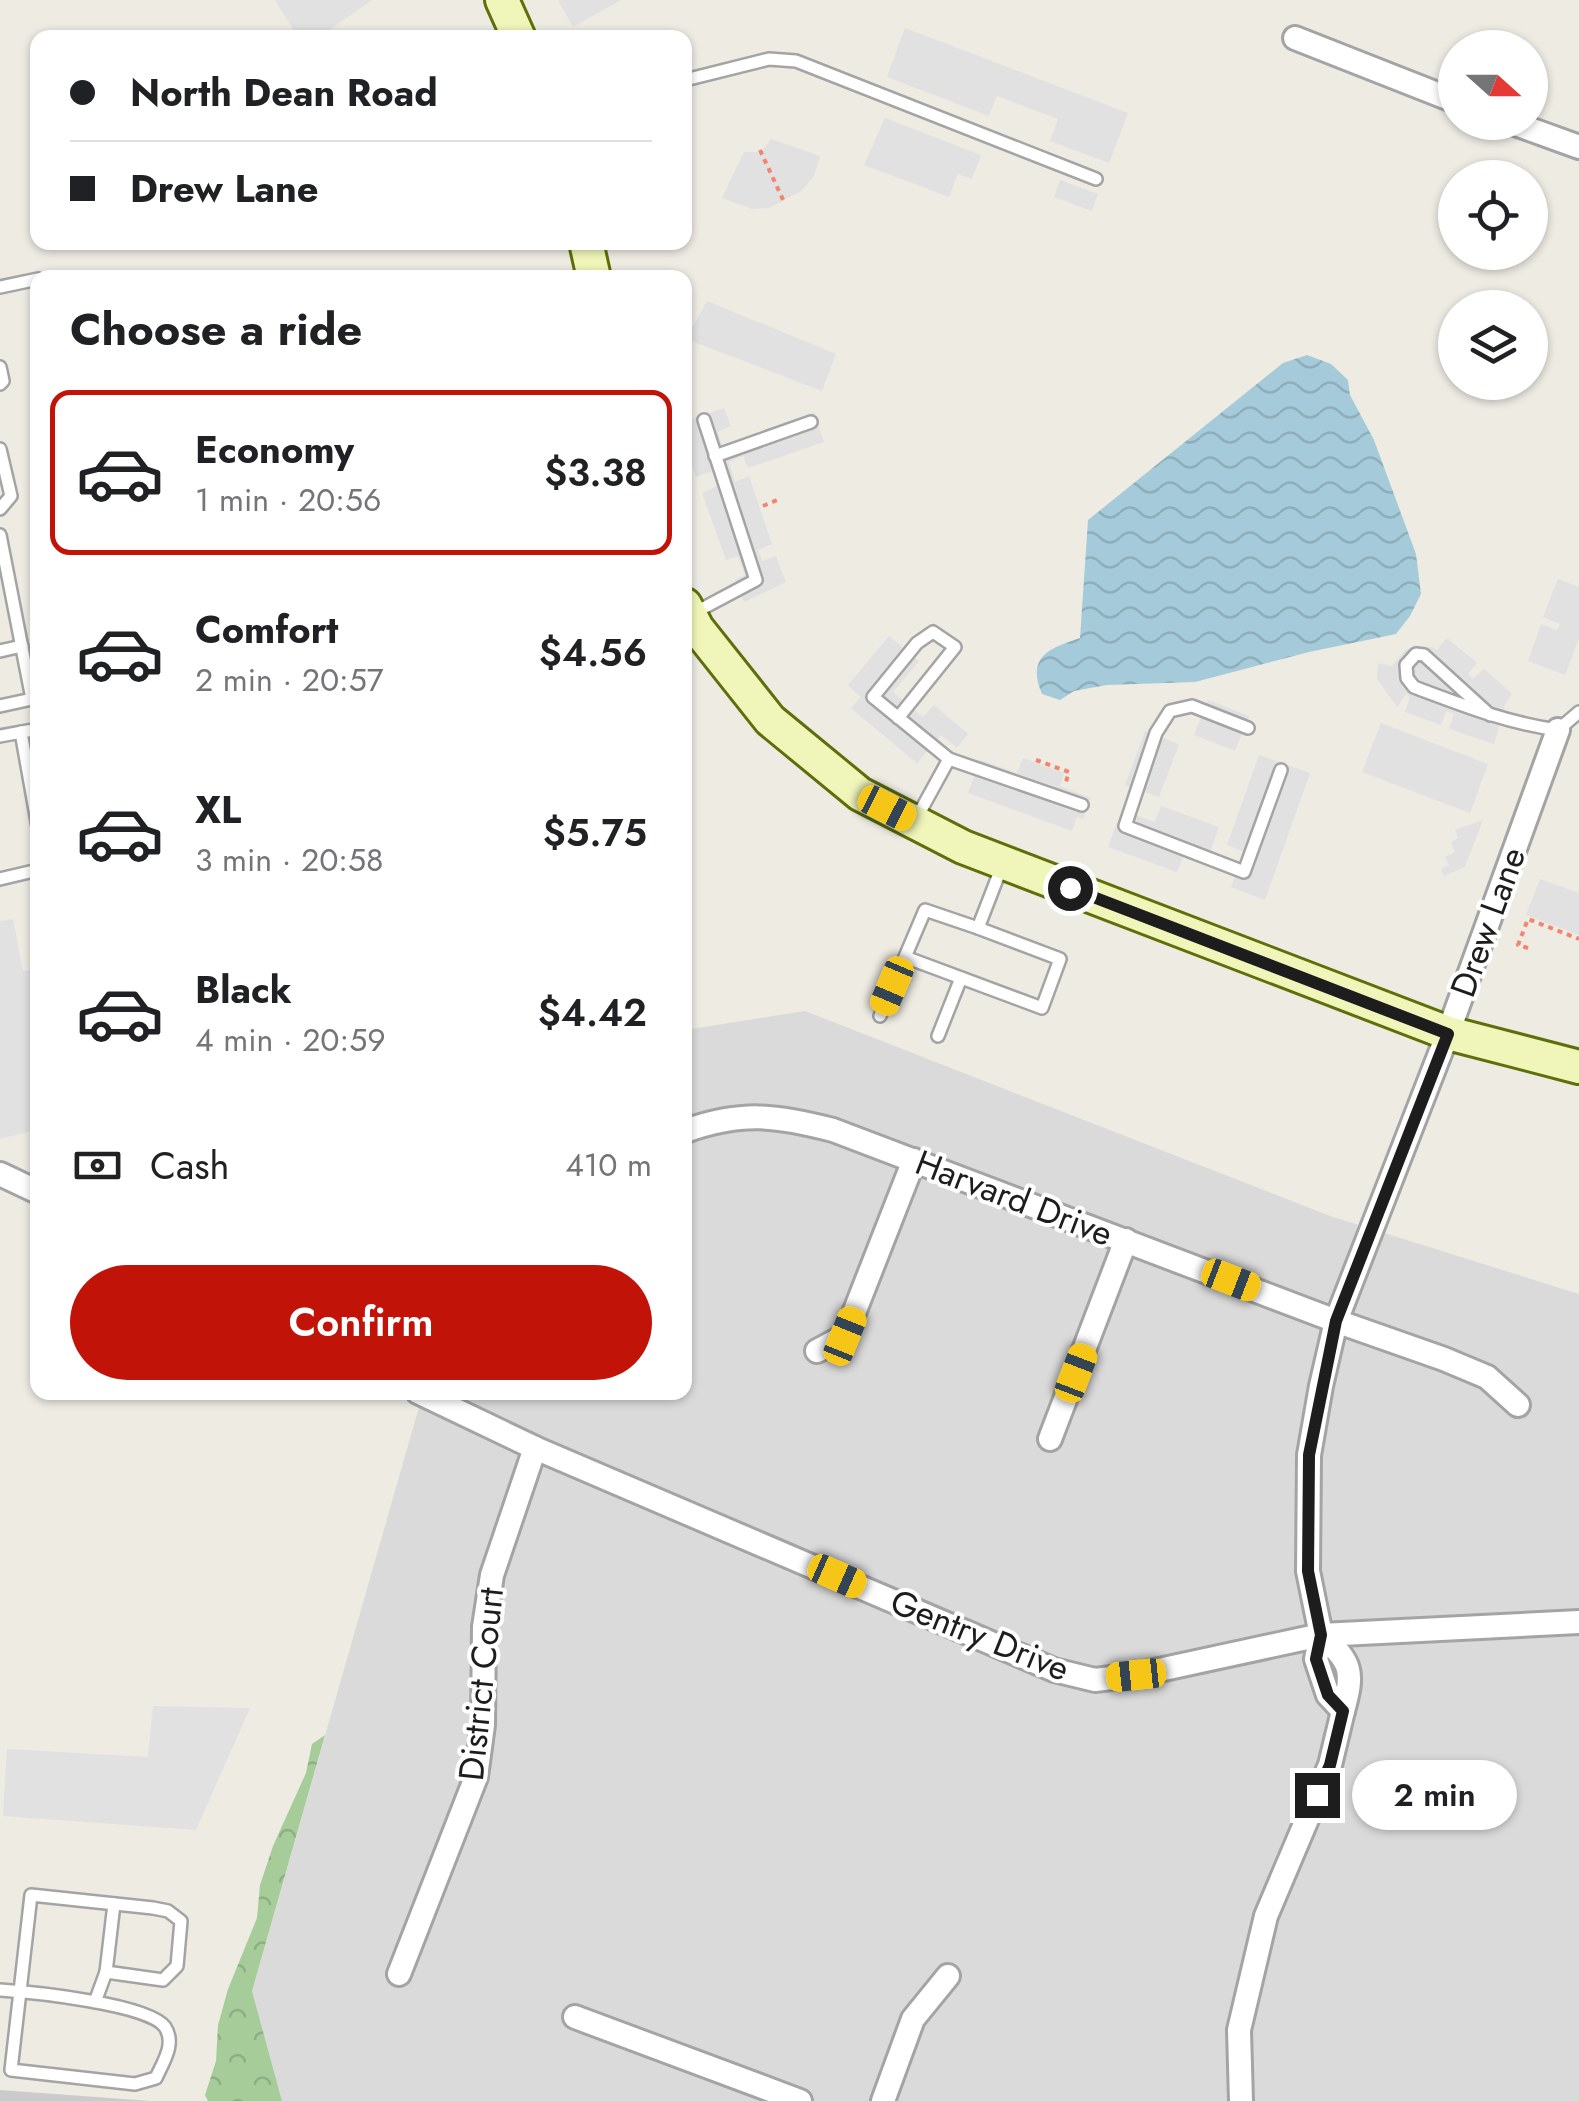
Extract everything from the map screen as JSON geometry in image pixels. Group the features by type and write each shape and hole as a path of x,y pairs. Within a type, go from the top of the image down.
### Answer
{"street":[{"path":"502,0 515,30"},
{"path":"1295,38 1438,94"},
{"path":"1548,136 1579,147"},
{"path":"692,619 770,720 860,794 963,847 1448,1034 1579,1067"},
{"name":"Drew Lane","path":"1241,2101 1240,2030 1266,1916 1330,1765 1343,1711 1328,1695 1316,1659 1321,1635 1308,1571 1309,1455 1336,1321 1448,1034 1558,730"},
{"name":"Harvard Drive","path":"692,1129 720,1119 753,1115 789,1118 833,1130 1486,1376 1518,1405"},
{"path":"817,1352 845,1336 914,1160"},
{"path":"0,1174 30,1188"},
{"path":"1050,1439 1126,1240"},
{"name":"Gentry Drive","path":"435,1400 535,1448 1054,1670 1095,1680 1136,1675 1321,1635 1579,1622"},
{"name":"District Court","path":"400,1974 476,1777 483,1724 484,1628 492,1575 535,1448"},
{"path":"883,2101 913,2019 948,1976"},
{"path":"575,2016 800,2101"}],"lane":[{"path":"692,78 770,59 796,61 1096,180"},
{"path":"0,288 30,281"},
{"path":"0,367 0,384"},
{"path":"692,608 756,580 704,420"},
{"path":"715,456 811,422"},
{"path":"0,449 11,496 0,510"},
{"path":"0,536 30,688"},
{"path":"898,718 955,647 944,637 933,632 917,643 872,697 898,718 949,759 1082,805"},
{"path":"0,650 22,646"},
{"path":"1490,715 1424,654 1416,654 1406,665 1406,678 1414,687 1490,715 1515,724 1558,730 1579,712"},
{"path":"0,706 30,699"},
{"path":"1248,728 1192,706 1170,710 1156,733 1125,826 1244,872 1280,770"},
{"path":"0,736 30,731"},
{"path":"21,732 30,782"},
{"path":"914,822 949,759"},
{"path":"978,928 1004,862"},
{"path":"0,879 30,872"},
{"path":"880,1016 925,910 1060,960 1042,1008 905,958"},
{"path":"938,1036 961,978"},
{"path":"0,1990 22,1991 95,2002 152,2015 167,2029 170,2048 156,2078 135,2084 5,2072 22,1991 31,1895 168,1912 180,1921 176,1966 163,1980 106,1972"},
{"path":"95,2002 106,1972 114,1904"}],"path":[{"path":"760,150 785,204"},
{"path":"763,506 777,500"},
{"path":"1036,760 1069,772 1064,785 1076,789"},
{"path":"1528,948 1518,944 1528,919 1579,938"}],"shaded area":[{"path":"275,0 372,0 329,30 294,30"},
{"path":"558,0 621,0 573,27"},
{"path":"905,28 1128,113 1109,163 1050,141 1058,119 997,96 989,116 887,77"},
{"path":"885,118 981,155 972,179 958,174 949,197 864,165"},
{"path":"771,139 820,156 814,176 801,191 769,208 752,209 722,198 744,152 761,152"},
{"path":"1060,180 1098,194 1092,211 1054,197"},
{"path":"707,301 836,354 822,391 692,341 692,328"},
{"path":"724,408 731,426 718,432 722,445 814,412 824,442 748,468 743,456 729,462 735,482 749,476 772,544 758,550 762,561 776,556 786,582 744,602 735,580 745,575 738,556 726,560 702,493 717,486 712,471 696,477 692,465 692,419"},
{"path":"1558,579 1579,587 1579,638 1565,675 1528,661 1541,624 1557,630 1560,624 1543,617"},
{"path":"889,636 919,661 893,692 923,717 934,705 968,734 957,748 941,735 917,763 851,708 861,697 848,685"},
{"path":"1447,638 1477,663 1468,674 1473,679 1484,669 1512,694 1505,704 1494,744 1449,729 1454,714 1446,711 1441,725 1405,712 1410,697 1406,694 1397,707 1377,679 1378,663 1392,666 1405,650 1414,646 1437,650"},
{"path":"1208,700 1249,716 1235,751 1194,735"},
{"path":"1381,723 1488,764 1470,813 1362,772"},
{"path":"1145,731 1179,744 1159,797 1125,785"},
{"path":"1259,755 1310,773 1265,900 1231,887 1244,852 1227,845"},
{"path":"1023,758 1064,773 1060,786 1091,798 1083,819 1077,817 1072,831 968,793 980,760 1017,773"},
{"path":"1161,806 1219,827 1205,865 1183,857 1177,872 1108,847 1122,810 1155,822"},
{"path":"1483,820 1465,867 1444,876 1441,869 1449,865 1445,857 1455,852 1451,842 1458,838 1455,830"},
{"path":"1540,879 1579,893 1579,935 1526,915"},
{"path":"13,919 23,971 30,970 30,1132 0,1139 0,921"},
{"path":"805,1011 1330,1216 1579,1294 1579,2101 282,2101 252,1991 421,1400 692,1400 692,1029"},
{"path":"153,1706 250,1708 196,1830 3,1816 7,1749 148,1757"},
{"path":"0,2090 151,2101 0,2101"}],"green space":[{"path":"325,1735 252,1991 282,2101 208,2101 205,2095 216,2061 218,2025 257,1918 260,1885 306,1773 312,1744"}],"water":[{"path":"1307,355 1331,364 1348,380 1350,395 1374,440 1416,554 1421,594 1396,634 1195,682 1107,685 1074,691 1060,700 1042,694 1037,671 1043,656 1080,638 1088,520 1283,363"}],"route":[{"path":"1070,888 1448,1034 1336,1321 1315,1420 1309,1455 1308,1571 1321,1635 1316,1659 1328,1695 1343,1711 1330,1765 1317,1795"}]}
